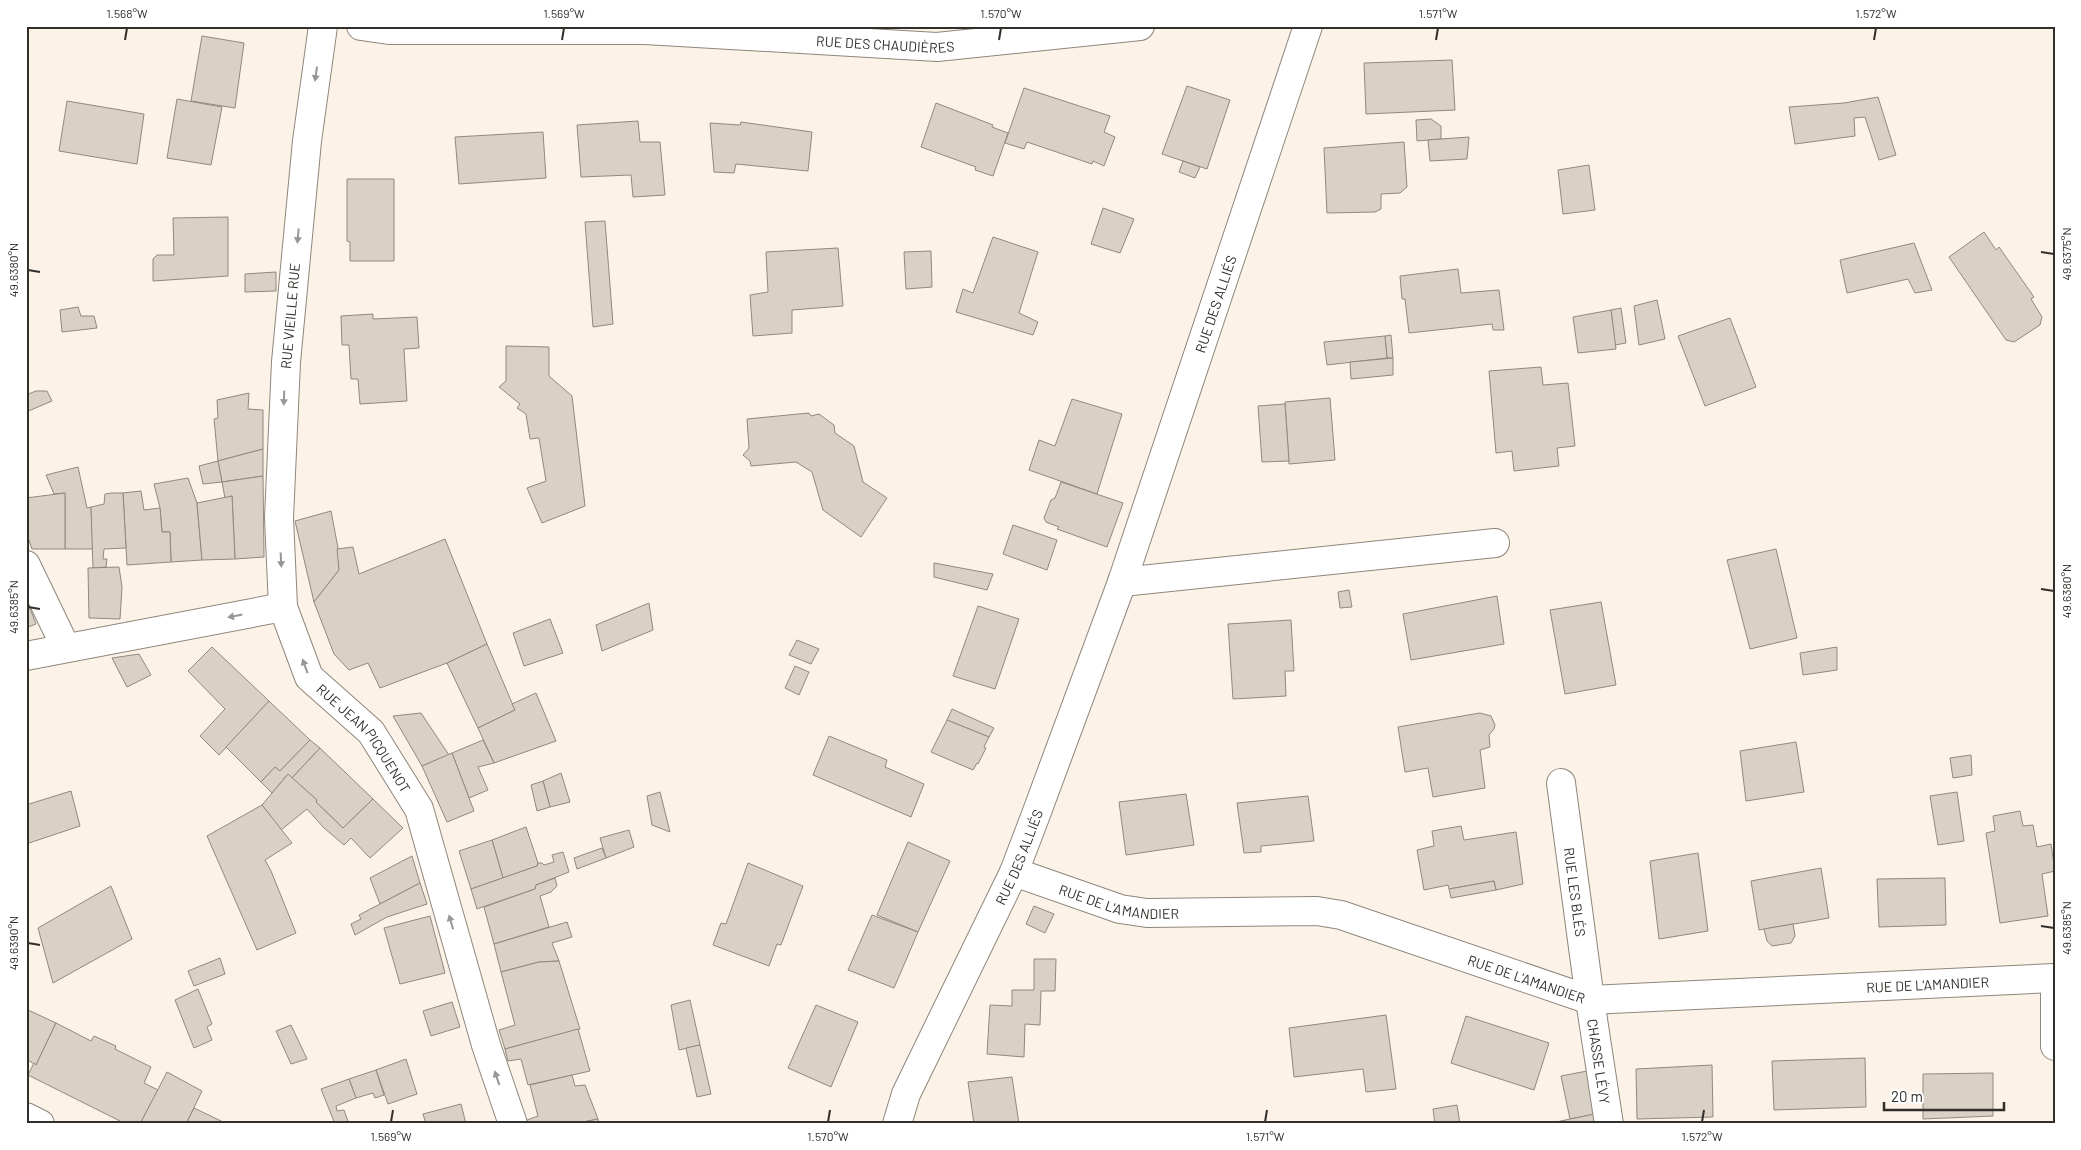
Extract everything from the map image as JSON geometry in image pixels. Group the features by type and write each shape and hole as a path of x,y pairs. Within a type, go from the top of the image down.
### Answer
{"street":[{"name":"RUE VIEILLE RUE","path":"283,608 279,518 286,362 307,141 324,26"},
{"name":"RUE DES CHAUDIÈRES","path":"361,26 389,30 645,30 937,46 1138,26"},
{"name":"RUE DES ALLIÉS","path":"897,1124 906,1094 1014,872 1122,582 1308,26"},
{"path":"1122,582 1494,543"},
{"path":"26,565 66,648"},
{"path":"26,656 283,608"},
{"name":"RUE JEAN PICQUENOT","path":"283,608 309,677 371,732 419,809 486,1045 513,1124"},
{"name":"RUE LES BLÉS","path":"1561,783 1590,1000"},
{"name":"RUE DE L'AMANDIER","path":"1014,872 1120,909 1147,913 1317,910 1341,915 1590,1000 2054,978"},
{"path":"2054,978 2055,1046"},
{"name":"CHASSE LÉVY","path":"1590,1000 1609,1124"},
{"path":"26,1117 40,1124"}],"building":[{"path":"202,36 244,43 235,108 191,101"},
{"path":"1452,60 1455,110 1366,114 1364,63"},
{"path":"1187,86 1230,100 1207,169 1162,154"},
{"path":"1024,88 1110,116 1104,132 1115,137 1104,166 1093,161 1092,164 1027,142 1024,149 1005,143"},
{"path":"1878,97 1896,155 1879,160 1865,117 1854,118 1855,136 1795,144 1789,107 1844,103"},
{"path":"177,99 222,107 211,165 167,158"},
{"path":"67,101 144,114 137,164 59,151"},
{"path":"936,103 993,125 992,127 1008,133 993,176 975,170 976,167 921,147"},
{"path":"1431,119 1441,126 1441,139 1417,141 1416,120"},
{"path":"638,121 640,142 660,142 665,195 633,197 631,175 581,177 577,125"},
{"path":"741,122 812,132 808,171 736,164 734,173 714,172 710,123 740,125"},
{"path":"543,132 546,178 459,184 455,137"},
{"path":"1469,137 1467,159 1430,161 1428,140"},
{"path":"1404,142 1407,187 1400,193 1381,194 1381,209 1375,212 1327,213 1324,148"},
{"path":"1183,161 1200,167 1195,178 1179,172"},
{"path":"1589,165 1595,210 1563,214 1558,170"},
{"path":"347,179 394,179 394,261 350,261 350,242 347,241"},
{"path":"1103,208 1134,219 1120,253 1091,244"},
{"path":"228,217 228,276 153,281 153,259 157,255 174,255 173,218"},
{"path":"605,221 613,324 593,327 585,222"},
{"path":"1984,232 1996,250 1999,247 2034,297 2031,299 2042,317 2040,325 2014,342 2006,340 1949,257"},
{"path":"993,237 1038,252 1019,313 1038,322 1033,335 956,312 963,289 973,293"},
{"path":"1914,243 1932,290 1915,293 1908,279 1847,293 1840,260"},
{"path":"838,248 843,306 792,310 792,333 753,336 750,295 768,292 766,252"},
{"path":"931,251 932,287 906,289 904,252"},
{"path":"1458,269 1461,293 1499,290 1504,330 1493,330 1492,324 1409,333 1405,299 1402,299 1400,276"},
{"path":"276,272 276,291 245,292 245,274"},
{"path":"1657,300 1665,339 1639,345 1634,306"},
{"path":"78,307 81,316 94,316 97,328 62,332 60,310"},
{"path":"1621,308 1626,343 1615,345 1611,310"},
{"path":"1611,310 1616,349 1578,353 1573,317"},
{"path":"373,314 373,319 417,317 419,348 404,349 407,401 360,404 358,379 351,379 349,345 342,345 341,316"},
{"path":"1730,318 1756,387 1705,406 1678,336"},
{"path":"1391,335 1393,358 1387,358 1385,336"},
{"path":"1385,336 1387,358 1327,365 1324,342"},
{"path":"506,346 549,347 549,376 572,396 585,506 542,523 527,488 546,481 539,438 530,439 526,414 517,408 520,404 499,387 506,381"},
{"path":"1393,358 1393,375 1351,379 1350,362"},
{"path":"1541,367 1543,385 1568,383 1575,446 1557,448 1559,466 1514,471 1512,451 1496,453 1489,371"},
{"path":"36,391 47,391 52,401 26,412 26,395"},
{"path":"249,393 248,409 263,410 263,449 218,461 214,419 218,418 217,400"},
{"path":"1330,398 1335,460 1289,464 1285,402"},
{"path":"1072,399 1122,414 1097,494 1029,470 1039,440 1055,446"},
{"path":"1285,404 1289,461 1262,462 1258,406"},
{"path":"809,413 811,416 819,414 834,425 835,433 854,446 863,482 887,498 861,537 823,510 812,472 796,462 751,466 750,461 743,455 749,448 747,419"},
{"path":"263,449 263,476 222,482 218,461"},
{"path":"218,461 222,482 203,484 199,466"},
{"path":"78,467 87,508 91,507 93,549 65,549 65,493 54,494 46,475"},
{"path":"263,476 264,557 235,559 232,496 225,498 222,482"},
{"path":"188,478 197,503 202,560 171,562 170,532 162,532 160,508 154,484"},
{"path":"1061,482 1123,503 1107,547 1057,529 1059,527 1046,522 1044,518"},
{"path":"141,491 144,510 160,508 162,532 170,532 171,562 127,565 123,493"},
{"path":"65,493 65,549 32,549 26,532 26,498"},
{"path":"123,493 126,548 104,549 103,559 107,559 106,567 93,568 91,507 104,504 105,494"},
{"path":"232,496 235,559 202,560 197,503"},
{"path":"331,511 338,548 339,570 314,602 295,521"},
{"path":"1013,525 1057,540 1047,570 1003,554"},
{"path":"445,539 487,644 447,663 380,688 368,663 349,670 334,654 314,602 339,570 337,549 353,547 359,574"},
{"path":"1776,549 1797,638 1750,649 1727,560"},
{"path":"934,563 993,574 987,590 934,577"},
{"path":"119,567 122,587 120,619 89,618 88,568"},
{"path":"1349,590 1352,607 1340,608 1338,592"},
{"path":"1497,596 1504,644 1411,660 1403,614"},
{"path":"26,598 36,624 26,628"},
{"path":"1601,602 1616,685 1565,694 1550,610"},
{"path":"649,603 653,630 602,651 596,625"},
{"path":"978,606 1019,619 995,689 953,676"},
{"path":"550,619 563,653 524,666 513,633"},
{"path":"1291,620 1294,671 1285,671 1286,696 1233,699 1228,624"},
{"path":"797,640 819,649 811,664 789,655"},
{"path":"487,644 515,710 478,728 447,663"},
{"path":"212,647 269,701 219,755 200,736 225,709 188,671"},
{"path":"1837,647 1837,670 1803,675 1800,653"},
{"path":"139,654 151,675 127,687 112,658"},
{"path":"795,666 809,672 799,695 785,688"},
{"path":"536,693 556,741 494,763 478,728 515,710 512,704"},
{"path":"269,701 310,740 280,771 275,767 261,782 226,747"},
{"path":"952,709 994,728 989,737 947,720"},
{"path":"421,713 449,755 422,766 393,716"},
{"path":"1480,713 1491,716 1495,725 1489,735 1490,747 1480,750 1485,788 1433,797 1428,768 1405,772 1398,727"},
{"path":"947,720 989,737 984,747 986,748 973,770 931,752"},
{"path":"829,736 887,760 885,767 924,784 911,817 813,775"},
{"path":"310,740 320,748 292,778 288,774 272,793 261,782 275,767 280,771"},
{"path":"483,740 494,763 478,767 488,790 469,798 452,753"},
{"path":"1796,742 1804,792 1746,801 1740,751"},
{"path":"320,748 373,799 343,828 316,802 317,800 292,778"},
{"path":"452,753 474,811 447,822 422,766"},
{"path":"1971,755 1972,775 1953,778 1950,758"},
{"path":"561,773 570,802 550,807 543,781"},
{"path":"288,774 317,800 316,802 343,828 373,799 403,828 370,858 351,838 344,845 324,828 307,809 281,830 262,805"},
{"path":"543,781 550,807 537,811 531,785"},
{"path":"71,791 80,826 26,844 26,805"},
{"path":"660,792 670,832 652,825 647,796"},
{"path":"1957,792 1964,841 1938,845 1930,796"},
{"path":"1186,794 1194,845 1126,855 1119,802"},
{"path":"1308,796 1314,841 1261,846 1261,852 1244,853 1237,803"},
{"path":"262,805 292,843 265,860 296,933 257,950 207,836"},
{"path":"2020,811 2023,826 2033,825 2037,847 2051,844 2055,871 2042,874 2048,916 2000,923 1986,833 1995,831 1993,816"},
{"path":"1461,826 1464,840 1516,832 1523,884 1496,890 1494,881 1449,889 1448,885 1424,890 1417,850 1434,846 1432,831"},
{"path":"526,827 538,863 537,866 503,878 492,840"},
{"path":"629,830 634,847 606,858 600,838"},
{"path":"492,840 503,878 471,889 459,851"},
{"path":"908,842 950,861 918,932 877,915"},
{"path":"602,848 606,858 577,869 574,858"},
{"path":"563,852 569,872 536,885 535,889 477,909 471,889 537,866 538,863 544,865 554,862 552,855"},
{"path":"1698,853 1708,931 1659,939 1650,861"},
{"path":"412,856 420,883 380,904 370,878"},
{"path":"748,863 803,886 781,945 777,944 769,966 713,945 721,923 726,924"},
{"path":"1821,868 1829,918 1759,930 1751,881"},
{"path":"555,878 557,886 551,892 540,896 549,927 494,944 484,907 535,889 536,885"},
{"path":"1945,878 1946,925 1879,927 1877,879"},
{"path":"1494,881 1496,890 1451,898 1449,889"},
{"path":"420,883 427,904 387,917 355,935 351,924 361,919 359,915"},
{"path":"111,886 132,939 53,983 38,928"},
{"path":"1034,906 1054,914 1045,933 1026,924"},
{"path":"872,915 918,932 894,988 848,970"},
{"path":"430,916 445,973 400,984 384,928"},
{"path":"567,922 572,937 552,943 559,961 539,962 501,972 494,944"},
{"path":"1793,924 1795,936 1791,943 1772,946 1767,941 1764,929"},
{"path":"220,958 225,974 194,986 188,971"},
{"path":"1034,959 1056,959 1055,991 1041,991 1040,1025 1025,1024 1024,1057 987,1054 990,1005 1012,1006 1012,990 1034,990"},
{"path":"559,961 580,1029 505,1049 499,1030 515,1025 501,972 539,962"},
{"path":"198,989 212,1024 207,1027 212,1040 194,1048 175,1000"},
{"path":"690,1000 700,1045 679,1050 671,1005"},
{"path":"452,1002 460,1027 431,1036 423,1011"},
{"path":"816,1005 858,1022 831,1087 788,1068"},
{"path":"26,1009 56,1023 36,1065 26,1059"},
{"path":"1386,1015 1396,1089 1366,1092 1363,1069 1294,1077 1289,1028"},
{"path":"1466,1016 1549,1043 1534,1090 1451,1063"},
{"path":"56,1023 91,1041 94,1036 116,1046 115,1049 151,1067 144,1083 158,1090 140,1124 126,1124 28,1075 34,1063 36,1065"},
{"path":"291,1025 307,1059 291,1064 276,1031"},
{"path":"578,1029 590,1071 528,1085 521,1059 508,1061 505,1049"},
{"path":"700,1045 711,1094 697,1097 686,1048"},
{"path":"1865,1058 1866,1107 1774,1110 1772,1061"},
{"path":"406,1059 417,1094 388,1104 376,1070"},
{"path":"1712,1065 1713,1117 1637,1119 1636,1069"},
{"path":"376,1070 384,1095 375,1098 373,1093 356,1098 349,1079"},
{"path":"1587,1071 1595,1114 1570,1119 1561,1076"},
{"path":"167,1072 202,1091 186,1124 140,1124"},
{"path":"1993,1073 1993,1116 1923,1119 1923,1074"},
{"path":"572,1075 575,1086 585,1085 598,1119 573,1124 529,1124 527,1120 538,1116 530,1085"},
{"path":"1012,1077 1019,1124 974,1124 968,1082"},
{"path":"349,1079 356,1098 336,1106 337,1111 344,1110 349,1124 335,1124 321,1089"},
{"path":"461,1104 466,1124 426,1124 423,1114"},
{"path":"1457,1105 1460,1124 1435,1124 1433,1109"},
{"path":"194,1108 223,1122 224,1124 186,1124"},
{"path":"1595,1114 1596,1124 1547,1124 1570,1119"},
{"path":"598,1119 599,1124 573,1124"}]}
